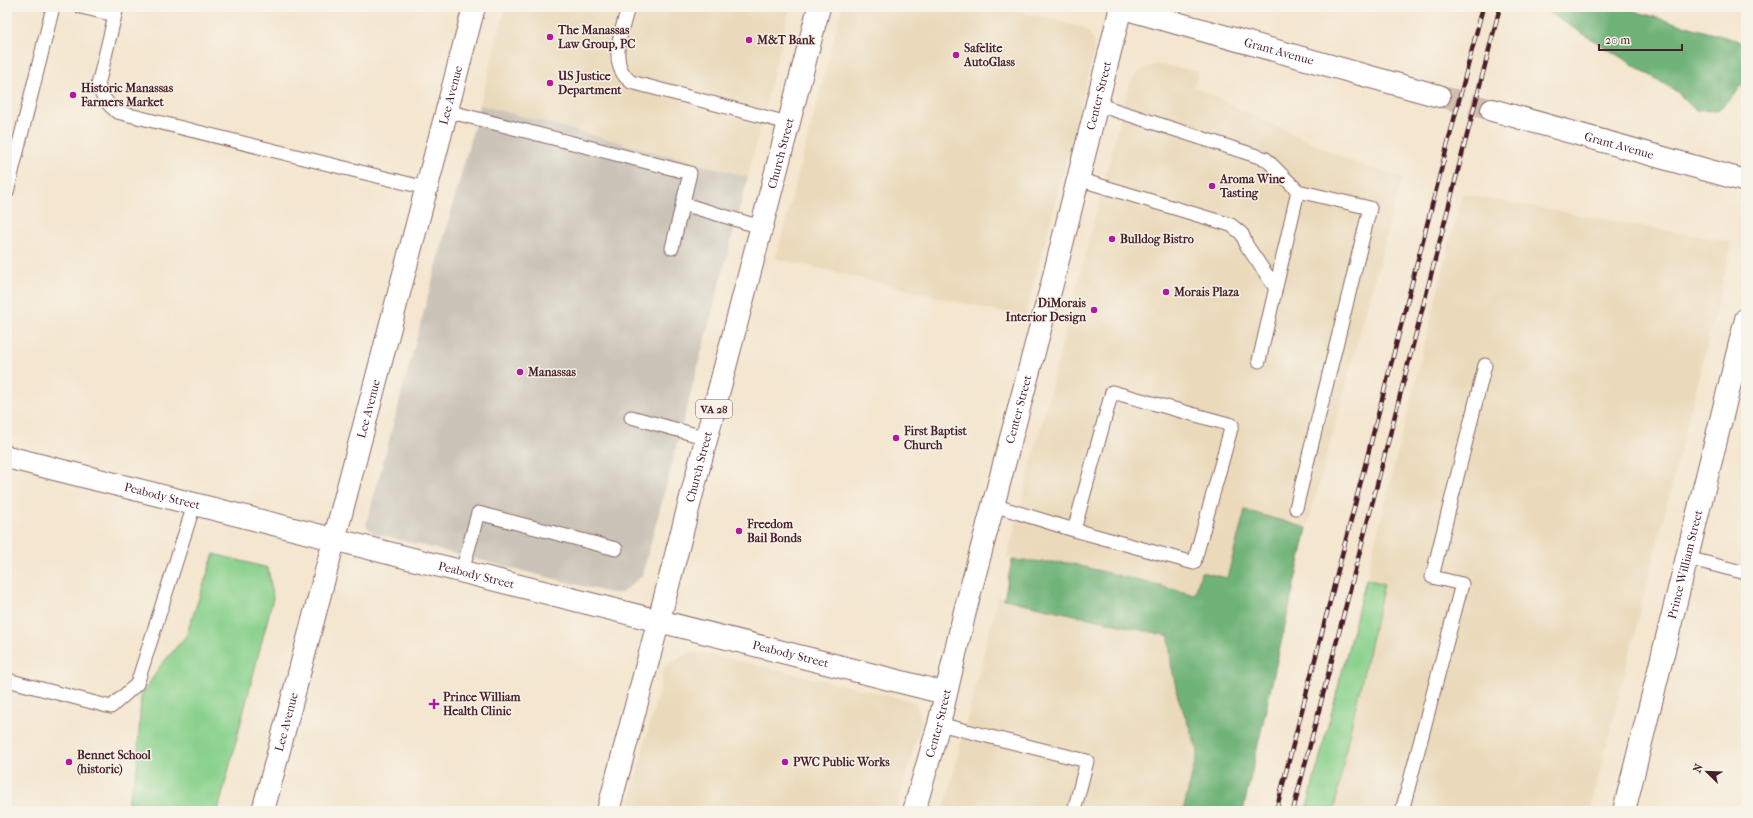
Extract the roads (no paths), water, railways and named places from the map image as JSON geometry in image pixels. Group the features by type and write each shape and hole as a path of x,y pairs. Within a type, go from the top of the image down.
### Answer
{"main road":[{"name":"Lee Avenue","path":"263,811 474,7"},
{"name":"Church Street","path":"608,811 659,622 819,7"},
{"name":"Grant Avenue","path":"1120,7 1439,96"},
{"name":"Center Street","path":"914,811 938,724 992,505 1052,284 1120,7"},
{"name":"Grant Avenue","path":"1492,110 1746,181"},
{"name":"Prince William Street","path":"1624,811 1746,319"},
{"name":"Peabody Street","path":"7,457 945,693"}],"lane":[{"path":"7,192 53,7"},
{"path":"81,7 116,11 98,85 102,96 108,105 117,112 426,188"},
{"path":"628,7 619,41 618,64 623,76 631,82 788,124"},
{"path":"1096,104 1266,159 1298,190 1370,208 1296,508"},
{"path":"446,111 690,173 672,248"},
{"path":"1078,179 1231,225 1242,234 1248,246 1275,287"},
{"path":"1259,361 1298,190"},
{"path":"682,204 761,227"},
{"path":"1402,811 1462,584 1432,577 1485,365"},
{"path":"992,505 1074,530 1194,563 1232,425 1112,392 1074,530"},
{"path":"631,417 707,438"},
{"path":"7,680 112,707 137,684 194,505"},
{"path":"462,572 478,513 616,549"},
{"path":"1687,558 1746,573"},
{"path":"938,724 1087,760 1074,811"}],"tunnel":[{"path":"1439,96 1492,110"}],"railway":[{"path":"1276,811 1483,7"},
{"path":"1293,811 1500,7"}],"place":[{"name":"The Manassas Law Group, PC","path":"550,37"},
{"name":"M&T Bank","path":"749,40"},
{"name":"Safelite AutoGlass","path":"956,55"},
{"name":"US Justice Department","path":"550,83"},
{"name":"Historic Manassas Farmers Market","path":"73,95"},
{"name":"Aroma Wine Tasting","path":"1212,186"},
{"name":"Bulldog Bistro","path":"1112,239"},
{"name":"Morais Plaza","path":"1166,292"},
{"name":"DiMorais Interior Design","path":"1094,310"},
{"name":"Manassas","path":"520,372"},
{"name":"First Baptist Church","path":"896,438"},
{"name":"Freedom Bail Bonds","path":"739,531"},
{"name":"Prince William Health Clinic","path":"434,704"},
{"name":"Bennet School (historic)","path":"69,762"},
{"name":"PWC Public Works","path":"785,762"}]}
